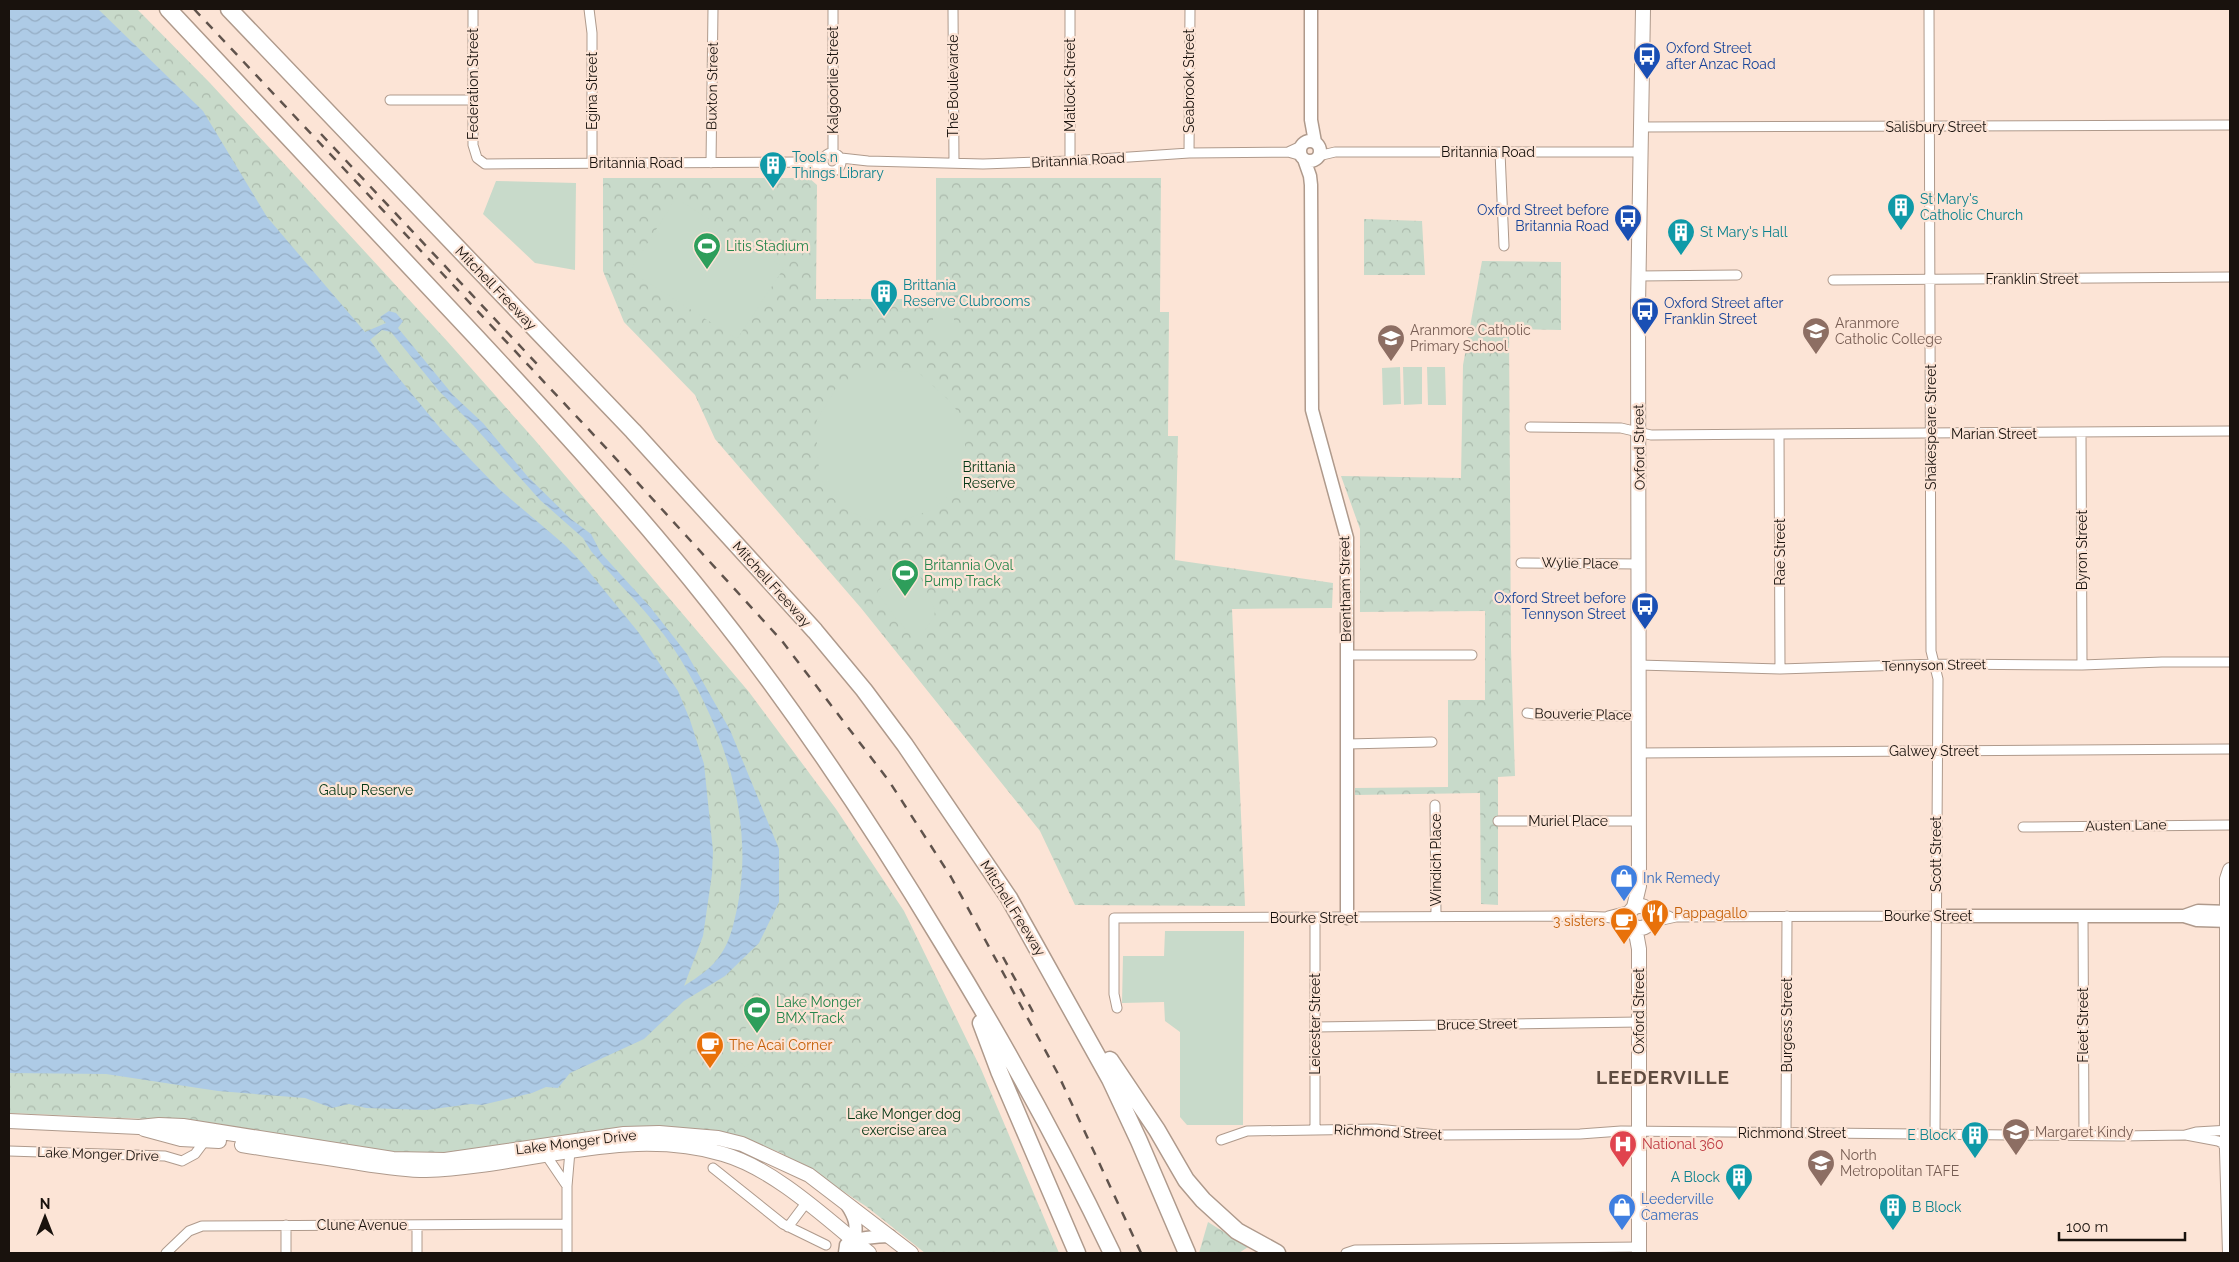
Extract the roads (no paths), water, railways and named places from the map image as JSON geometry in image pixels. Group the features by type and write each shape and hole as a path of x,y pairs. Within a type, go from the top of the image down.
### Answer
{"highway":[{"path":"168,9 596,466 674,559 758,666 847,788 967,983 1030,1092 1112,1253"},
{"name":"Mitchell Freeway","path":"229,9 633,431 815,631 864,690 905,745 1010,898 1062,989 1110,1079 1187,1253"},
{"path":"241,9 330,113"},
{"path":"967,983 999,1071 1077,1253"},
{"path":"1062,989 1157,1130 1186,1180 1203,1200 1237,1231 1277,1253"}],"main road":[{"name":"Oxford Street","path":"1639,1250 1638,1022 1640,917 1638,665 1640,564 1638,276 1642,9"},
{"path":"2230,870 2227,879 2229,916 2227,1151 2230,1253"},
{"name":"Lake Monger Drive","path":"9,1121 138,1127 159,1125 387,1168 425,1170 483,1165 570,1151 630,1144 674,1144 701,1148 739,1160 765,1173 806,1203 854,1247 869,1253"},
{"name":"Lake Monger Drive","path":"208,1135 393,1159 445,1160 624,1134 659,1133 704,1136 742,1144 809,1175 911,1253"}],"street":[{"name":"Federation Street","path":"473,9 473,145 477,158"},
{"name":"Egina Street","path":"589,9 592,19"},
{"name":"Egina Street","path":"592,163 592,19 595,9"},
{"name":"Buxton Street","path":"711,163 712,9"},
{"name":"Kalgoorlie Street","path":"833,9 833,152"},
{"name":"The Boulevarde","path":"953,9 954,163"},
{"name":"Matlock Street","path":"1070,9 1070,162"},
{"name":"Seabrook Street","path":"1189,153 1190,9"},
{"name":"Brentham Street","path":"1311,9 1312,410 1347,538 1347,918"},
{"name":"Shakespeare Street","path":"1929,9 1931,651 1936,664"},
{"path":"390,100 472,100"},
{"name":"Salisbury Street","path":"1641,128 2230,125"},
{"name":"Britannia Road","path":"477,158 485,164 824,161 832,171 841,162 1070,162 1189,153 1310,150 1335,152 1641,152"},
{"path":"824,161 833,152 838,154 841,162"},
{"path":"1500,152 1504,246"},
{"path":"1638,276 1737,276"},
{"name":"Franklin Street","path":"1833,280 2230,278"},
{"name":"Marian Street","path":"1530,427 1621,428 1651,435 2230,432"},
{"name":"Byron Street","path":"2081,434 2082,666"},
{"name":"Rae Street","path":"1779,435 1780,669"},
{"name":"Wylie Place","path":"1520,563 1640,564"},
{"path":"1346,655 1472,655"},
{"name":"Tennyson Street","path":"1638,665 1780,669 1936,664 2082,666 2162,662 2230,662"},
{"name":"Scott Street","path":"1935,1135 1938,751 1938,679 1936,664"},
{"name":"Bouverie Place","path":"1527,713 1638,716"},
{"path":"1347,744 1432,742"},
{"name":"Galwey Street","path":"1639,753 2230,749"},
{"name":"Windich Place","path":"1435,805 1436,916"},
{"name":"Muriel Place","path":"1498,821 1638,821"},
{"name":"Austen Lane","path":"2023,827 2230,825"},
{"name":"Bourke Street","path":"1117,1008 1114,994 1114,918 2083,915 2184,916 2197,920 2229,916"},
{"name":"Fleet Street","path":"2083,915 2084,1135"},
{"name":"Burgess Street","path":"1786,1133 1787,916"},
{"name":"Leicester Street","path":"1315,918 1315,1130"},
{"name":"Bruce Street","path":"1316,1027 1638,1022"},
{"name":"Richmond Street","path":"1221,1140 1247,1131 1376,1129 1438,1135 1639,1131 1922,1132 1935,1135 2185,1135 2228,1130"},
{"name":"Lake Monger Drive","path":"9,1151 165,1156 182,1161 196,1154 208,1135"},
{"name":"Richmond Street","path":"2185,1135 2222,1142 2227,1151"},
{"path":"567,1253 567,1186 570,1151"},
{"path":"546,1155 567,1186"},
{"path":"713,1168 788,1227 826,1245"},
{"path":"788,1227 806,1203"},
{"path":"846,1203 856,1222 857,1230 854,1247"},
{"name":"Clune Avenue","path":"166,1253 189,1231 202,1226 567,1224"},
{"path":"286,1225 286,1253"},
{"path":"417,1225 417,1253"},
{"path":"845,1253 847,1244 854,1247 890,1236"},
{"path":"1346,1253 1355,1250 1639,1250"}],"water":[{"name":"Galup Reserve","path":"9,9 98,9 203,111 267,217 365,332 386,323 380,317 389,311 396,313 403,321 398,328 453,395 483,423 528,477 571,519 591,534 601,553 651,608 687,654 730,730 779,849 779,902 759,943 725,976 684,1001 644,1039 570,1073 558,1088 546,1087 532,1093 482,1105 471,1104 426,1110 366,1108 349,1104 332,1108 305,1098 218,1091 106,1074 9,1073","holes":["382,330 391,332 439,391 472,424 540,500 583,538 601,563 653,621 672,646 690,675 705,705 730,769 738,803 742,837 742,870 738,904 730,936 717,959 709,968 684,986 703,936 712,874 713,851 704,764 690,720 678,691 639,633 582,563 566,546 499,489 440,428 388,365 370,340"]}],"railway":[{"path":"194,9 607,449 782,641 889,781 951,877 1057,1072 1141,1253"},
{"path":"321,134 537,364"},
{"path":"1003,957 1033,1012"}],"place":[{"name":"Oxford Street after Anzac Road","path":"1647,80"},
{"name":"Tools n Things Library","path":"773,189"},
{"name":"St Mary's Catholic Church","path":"1901,231"},
{"name":"Oxford Street before Britannia Road","path":"1628,242"},
{"name":"St Mary's Hall","path":"1681,256"},
{"name":"Litis Stadium","path":"707,270"},
{"name":"Brittania Reserve Clubrooms","path":"884,317"},
{"name":"Oxford Street after Franklin Street","path":"1645,335"},
{"name":"Aranmore Catholic College","path":"1816,355"},
{"name":"Aranmore Catholic Primary School","path":"1391,362"},
{"name":"Britannia Oval Pump Track","path":"905,597"},
{"name":"Oxford Street before Tennyson Street","path":"1645,630"},
{"name":"Ink Remedy","path":"1624,902"},
{"name":"Pappagallo","path":"1655,937"},
{"name":"3 sisters","path":"1624,945"},
{"name":"Lake Monger BMX Track","path":"757,1034"},
{"name":"The Acai Corner","path":"710,1069"},
{"name":"Margaret Kindy","path":"2016,1156"},
{"name":"E Block","path":"1975,1159"},
{"name":"National 360","path":"1623,1168"},
{"name":"North Metropolitan TAFE","path":"1821,1187"},
{"name":"A Block","path":"1739,1201"},
{"name":"Leederville Cameras","path":"1622,1231"},
{"name":"B Block","path":"1893,1231"}],"district":[{"name":"LEEDERVILLE","path":"1663,1077"}],"park label":[{"name":"Brittania Reserve","path":"989,476"},
{"name":"Lake Monger dog exercise area","path":"904,1122"}]}
